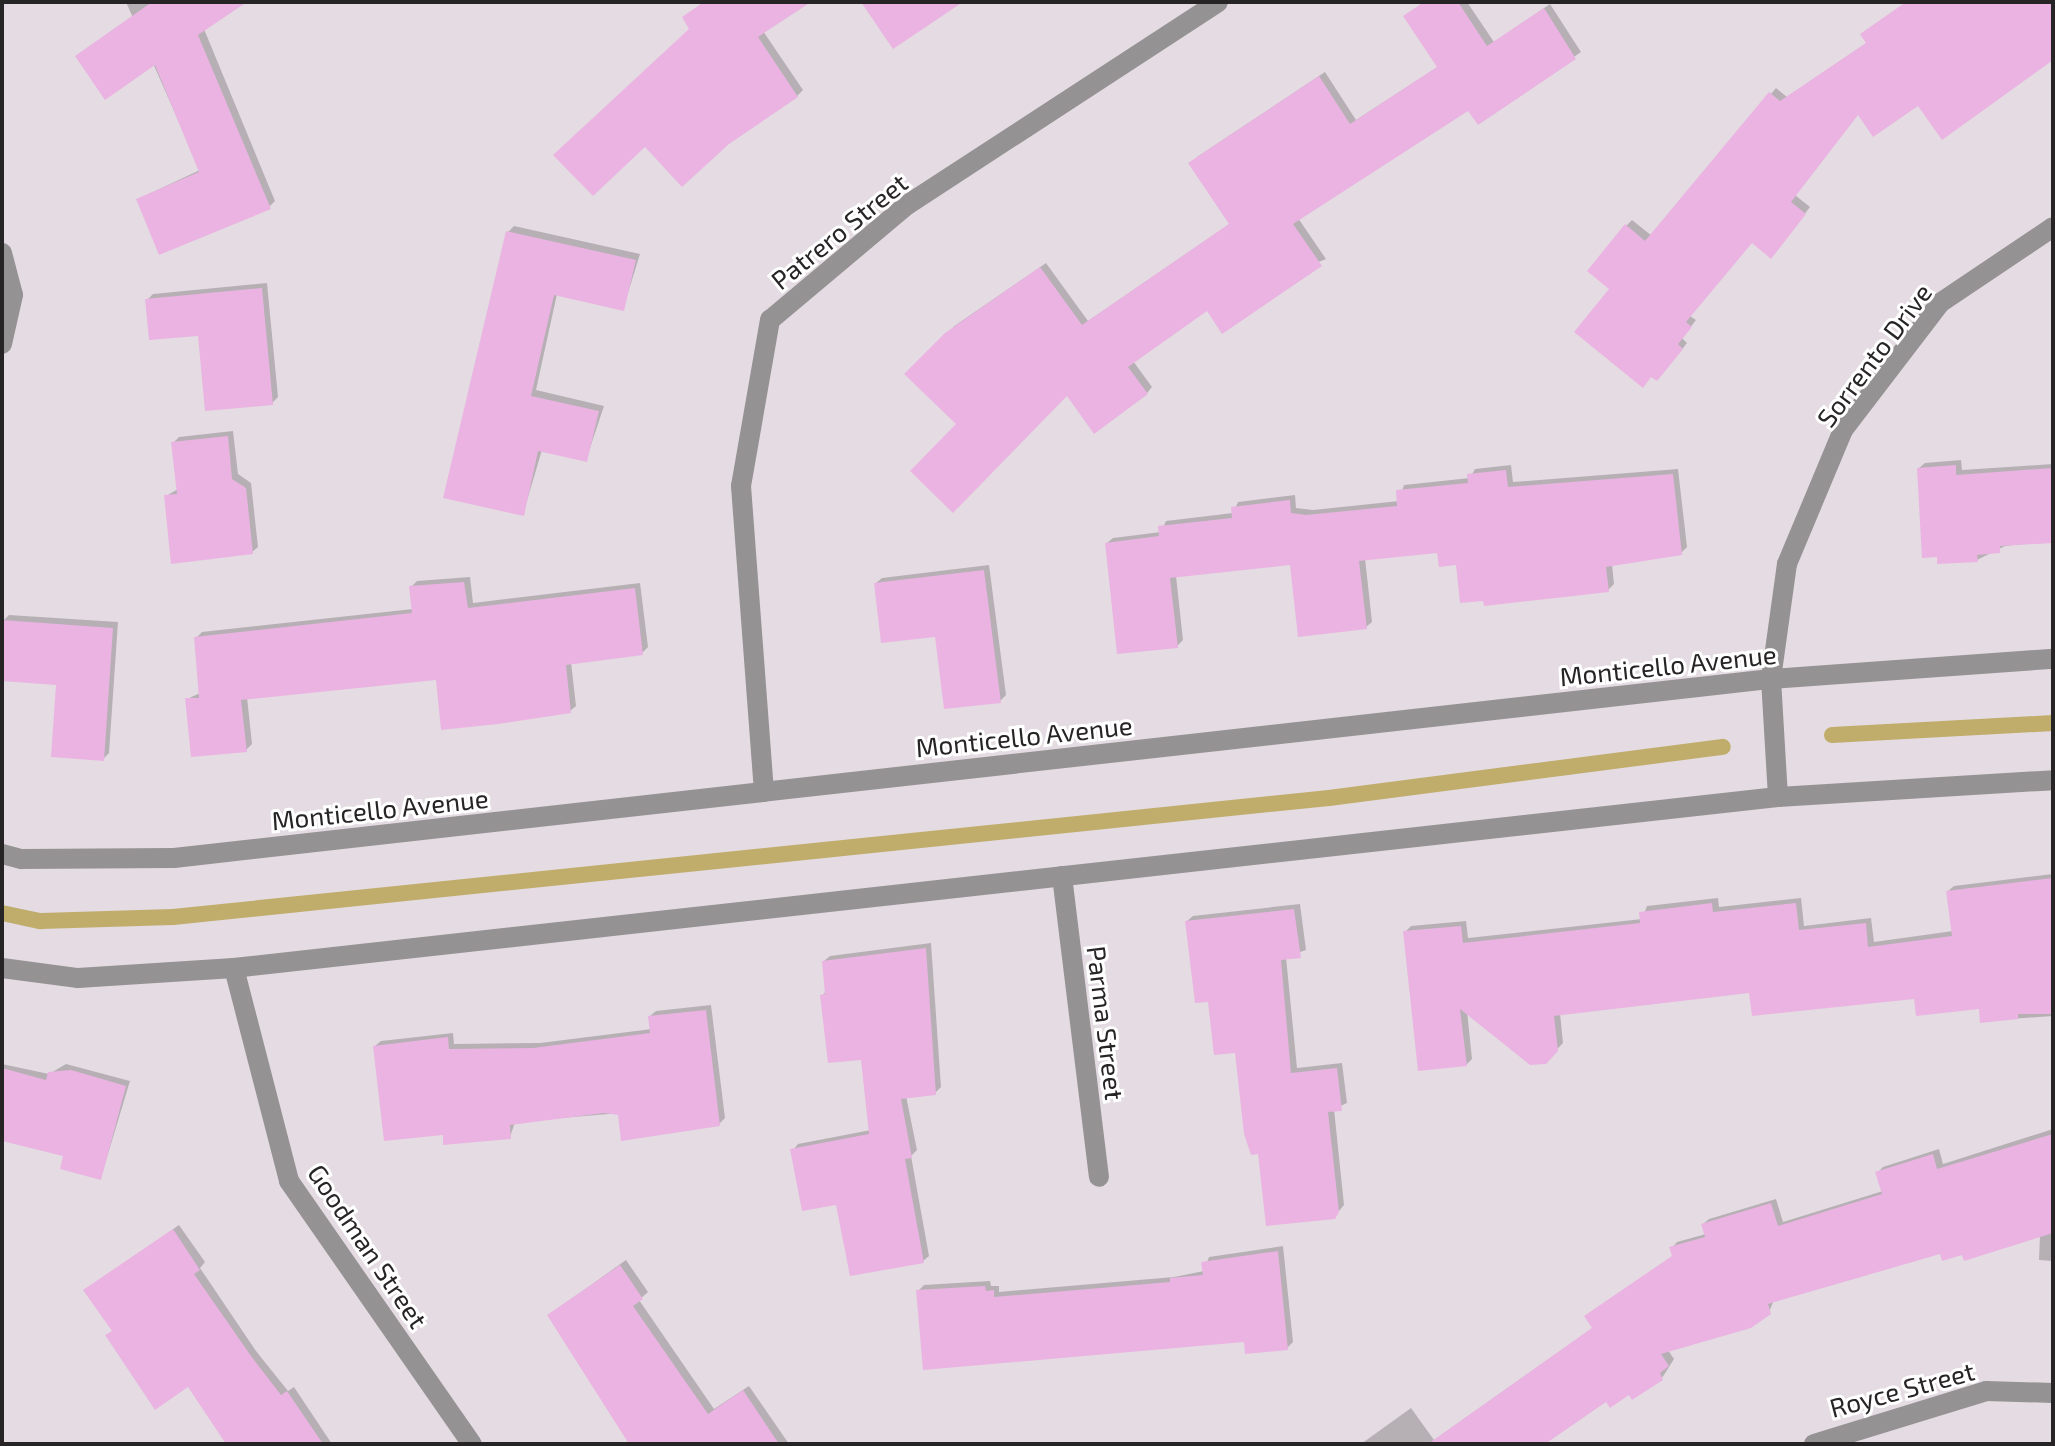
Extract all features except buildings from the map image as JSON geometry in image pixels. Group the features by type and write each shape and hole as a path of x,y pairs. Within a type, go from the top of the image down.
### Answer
{"street":[{"name":"Patrero Street","path":"764,792 741,486 770,320 907,205 1218,2"},
{"name":"Sorrento Drive","path":"1778,797 1771,679 1787,564 1843,430 1940,303 2053,227"},
{"path":"2,253 13,295 2,344"},
{"name":"Monticello Avenue","path":"2,854 21,859 174,858 1771,679 2053,659"},
{"path":"2,968 78,978 234,968 1778,797 2053,780"},
{"name":"Parma Street","path":"1062,876 1099,1177"},
{"name":"Goodman Street","path":"234,968 289,1181 472,1444"},
{"name":"Royce Street","path":"1814,1444 1986,1391 2053,1393"}],"waterway":[{"path":"1832,735 2053,723"},
{"path":"2,913 41,921 173,917 1329,798 1723,747"}]}
